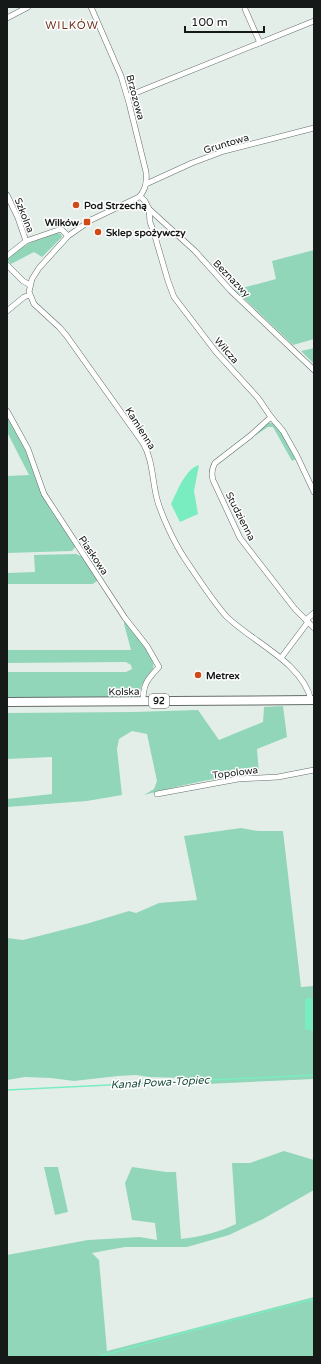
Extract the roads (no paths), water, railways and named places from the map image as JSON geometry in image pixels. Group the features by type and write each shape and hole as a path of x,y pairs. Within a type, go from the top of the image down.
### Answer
{"main road":[{"name":"Kolska","path":"7,702 313,700"}],"street":[{"path":"7,18 28,7"},
{"name":"Brzozowa","path":"91,7 118,67 128,96 146,172 146,184"},
{"path":"245,9 260,43"},
{"path":"128,96 314,21"},
{"name":"Gruntowa","path":"146,184 224,151 314,128"},
{"path":"7,311 24,297 30,295 30,285 41,264 68,236 91,220 140,196 144,191 146,184"},
{"name":"Szkolna","path":"7,195 18,218 26,241 7,256"},
{"name":"Beznazwy","path":"140,196 145,201 149,209 195,251 232,291 314,370"},
{"name":"Wilcza","path":"149,209 150,222 174,297 216,352 258,398 283,431 291,444 314,492"},
{"path":"26,241 61,229 68,236"},
{"path":"7,265 30,285"},
{"name":"Kamienna","path":"30,295 35,305 63,331 145,447 151,464 160,505 177,546 190,566 226,616 290,666 306,686 313,700"},
{"name":"Piaskowa","path":"7,411 28,448 44,494 125,618 144,641 159,667 145,683 143,690 143,701"},
{"name":"Studzienna","path":"271,417 216,463 213,466 212,475 240,538 295,610 314,628"},
{"path":"281,658 314,613"},
{"name":"Topolowa","path":"158,794 238,779 278,777 314,770"}],"waterway":[{"name":"Kanał Powa-Topiec","path":"7,1090 314,1075"},
{"path":"97,1357 314,1299"}],"place":[{"name":"Pod Strzechą","path":"76,205"},
{"name":"Wilków","path":"87,222"},
{"name":"Sklep spożywczy","path":"98,232"},
{"name":"Metrex","path":"198,675"}],"district":[{"name":"WILKÓW","path":"72,25"}]}
